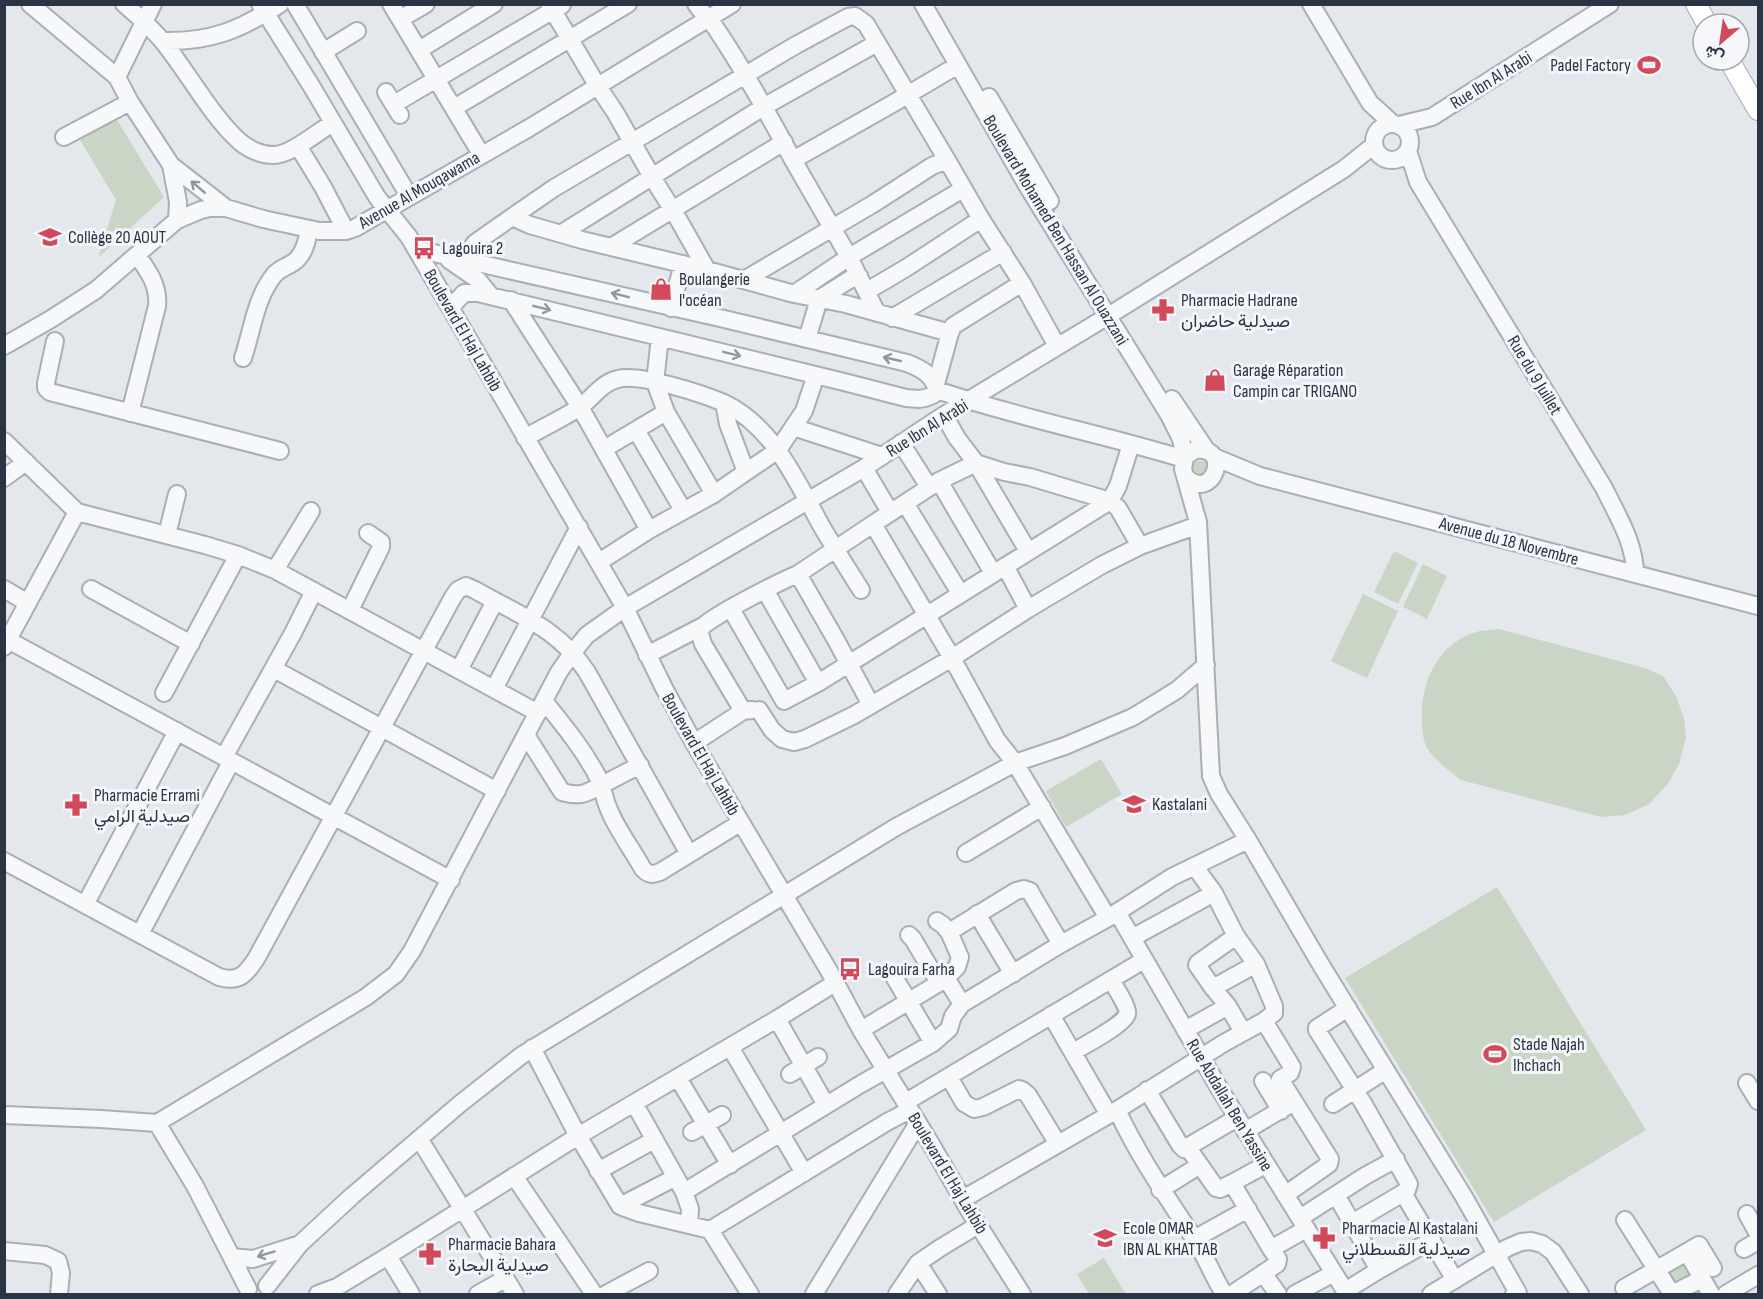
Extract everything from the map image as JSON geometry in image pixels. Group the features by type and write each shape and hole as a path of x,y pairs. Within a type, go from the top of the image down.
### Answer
{"main road":[{"path":"1736,72 1758,110"}],"street":[{"path":"30,4 117,77 130,102 171,165 226,208"},
{"path":"124,4 163,41 219,118 240,142 258,152 272,155 282,154 333,123"},
{"path":"117,77 153,4"},
{"path":"295,4 409,196"},
{"path":"391,4 481,154"},
{"path":"400,19 426,4"},
{"path":"418,50 494,4"},
{"path":"454,108 628,4"},
{"path":"696,4 708,18 765,106 863,284 884,316"},
{"name":"Avenue Al Mouqawama","path":"4,346 96,290 177,220 210,208 226,208 309,229 332,232 356,228 528,128 732,4"},
{"name":"Boulevard Mohamed Ben Hassan Al Ouazzani","path":"923,4 1028,187 1078,264 1210,454"},
{"name":"Boulevard Mohamed Ben Hassan Al Ouazzani","path":"935,4 1061,220 1169,415 1181,439 1198,523"},
{"path":"1311,4 1370,103 1408,133 1409,148 1398,159 1388,160 1376,151 1370,103"},
{"name":"Rue Ibn Al Arabi","path":"1409,148 1432,117 1610,4"},
{"path":"393,103 555,6 569,38 707,270"},
{"path":"163,41 194,41 217,36 246,25 269,8"},
{"name":"Boulevard El Haj Lahbib","path":"269,8 377,197 398,222 416,249 579,527 625,608 693,743 861,1030 1022,1294"},
{"path":"463,260 475,243 554,188 848,16 855,16 864,21 981,219 1022,283 1057,346"},
{"path":"323,52 357,31"},
{"path":"562,233 765,106 877,43"},
{"path":"793,160 908,96 958,65"},
{"path":"64,137 130,102"},
{"name":"Rue Ibn Al Arabi","path":"1396,124 1432,117"},
{"path":"1375,138 1380,127 1396,124"},
{"name":"Rue Ibn Al Arabi","path":"157,1123 336,1017 385,984 404,964 451,880 541,707 573,652 587,635 625,608 864,468 944,415 1344,169 1375,138"},
{"path":"611,248 784,142"},
{"path":"298,146 346,231"},
{"name":"Rue du 9 Juillet","path":"1409,148 1418,182 1604,488 1629,540 1635,562 1635,574"},
{"path":"744,280 873,204 932,166 947,160"},
{"name":"Rue Ibn Al Arabi","path":"1344,169 1388,160"},
{"name":"Rue du 9 Juillet","path":"1388,160 1418,182"},
{"path":"171,165 176,185 177,220"},
{"path":"794,294 849,257 963,189"},
{"path":"512,217 530,225 611,248 707,270 794,294 819,298 950,333"},
{"path":"807,339 819,298 849,280 863,284 981,219"},
{"path":"243,358 263,296 274,275 296,260 304,249 309,229"},
{"path":"416,249 562,281 907,363 925,371 936,387 969,401 1131,444 1185,464 1194,482 1200,483 1212,478"},
{"path":"884,316 1003,252"},
{"path":"130,413 158,297 153,280 137,255"},
{"path":"441,255 471,274 491,296"},
{"path":"671,308 683,264"},
{"path":"450,308 464,293 472,292 912,400 933,395 953,326 1022,283"},
{"path":"511,300 580,407 650,530"},
{"path":"660,337 655,382 666,412 714,494"},
{"path":"55,341 46,388 50,392 280,451"},
{"path":"599,562 683,510 714,494 778,450 804,411 816,375"},
{"path":"525,438 580,407 603,386 618,378 655,382 724,403 740,411 753,422 778,450 861,590"},
{"path":"724,403 733,441 746,472"},
{"path":"604,449 666,412"},
{"path":"944,415 957,438 976,463 1028,551"},
{"path":"793,427 882,456"},
{"path":"636,430 683,510"},
{"path":"4,441 77,512 238,555 275,570 494,689 541,707 573,737 590,762 602,785 610,814 647,873 660,872 740,823"},
{"path":"901,443 1028,609"},
{"path":"693,743 751,711 769,708 818,683 1110,501 1118,486 1131,444"},
{"path":"1185,464 1195,450 1210,454 1217,466 1198,523 1213,781 1321,965 1497,1254 1517,1294"},
{"name":"Avenue du 18 Novembre","path":"1210,454 1260,476 1758,606"},
{"path":"4,478 26,462"},
{"path":"647,655 798,574 934,484 976,463 1110,501 1118,508 1140,546"},
{"path":"864,468 890,513"},
{"name":"Avenue du 18 Novembre","path":"1212,478 1260,476"},
{"path":"167,535 177,494"},
{"path":"905,503 960,593"},
{"path":"275,570 311,511"},
{"path":"77,512 6,644 177,731 451,880"},
{"path":"700,627 699,634 703,644 751,711 782,739 794,742 830,728 871,705 952,658 1102,564 1198,523"},
{"name":"Rue Abdallah Ben Yassine","path":"873,524 997,740 1015,763 1113,915 1132,938 1265,1165 1346,1293"},
{"path":"494,689 579,527"},
{"path":"350,610 381,547 381,542 368,533"},
{"path":"164,693 238,555"},
{"path":"798,574 871,705"},
{"path":"4,861 86,903 219,977 231,979 240,977 246,973 256,959 423,650 458,590 466,586 530,619 554,635 573,652 587,672 689,854"},
{"path":"4,589 28,603"},
{"path":"91,589 190,644"},
{"path":"765,590 818,683"},
{"path":"140,934 314,591"},
{"path":"459,670 495,602"},
{"path":"731,609 784,701"},
{"path":"4,1115 157,1123 191,1178 246,1292 257,1284 272,1290 300,1244 352,1196 461,1104 532,1048 897,827 1015,763 1065,746 1133,717 1177,690 1206,665"},
{"path":"274,669 497,791"},
{"path":"86,903 177,731"},
{"path":"526,735 562,792 575,796 584,794 640,765"},
{"path":"966,854 1042,807"},
{"path":"684,1192 933,1043 949,1029 962,1005 1172,877 1248,840"},
{"path":"963,1199 1113,1112 1274,1013 1274,1006 1256,964 1236,936 1214,893 1195,867"},
{"path":"861,1030 942,980 957,968 960,957 943,927 977,914 1016,891 1024,889 1030,891 1061,944"},
{"path":"1132,938 1214,893"},
{"path":"977,914 1013,974"},
{"path":"909,935 962,1005"},
{"path":"1236,936 1197,965 1228,1006 1244,1032"},
{"path":"814,1294 912,1112 949,1077 1144,960"},
{"path":"1213,988 1256,964"},
{"path":"894,974 933,1043"},
{"path":"1073,1052 1126,1017 1127,1010 1112,980"},
{"path":"318,1294 339,1291 388,1256 578,1136 835,983"},
{"path":"1185,1030 1228,1006"},
{"path":"1348,1008 1318,1027 1317,1030 1409,1184 1407,1190 1352,1223"},
{"path":"1051,1016 1160,1190 1194,1239 1224,1294"},
{"path":"777,1019 826,1105"},
{"path":"1264,1021 1292,1067 1290,1073 1270,1082 1287,1107 1330,1159 1330,1162 1286,1196"},
{"path":"730,1047 804,1173"},
{"path":"532,1048 578,1136 620,1206 639,1213 710,1230 887,1122 912,1112"},
{"path":"1333,1104 1386,1070"},
{"path":"949,1077 964,1103 974,1109 983,1107 1019,1089 1022,1090 1028,1095 1058,1144"},
{"path":"678,1078 695,1129 730,1165"},
{"path":"1747,1083 1758,1101"},
{"path":"1147,1090 1184,1149 1287,1107"},
{"path":"634,1103 684,1192 690,1209 689,1226"},
{"path":"695,1129 721,1114"},
{"path":"420,1140 515,1294"},
{"path":"598,1171 654,1140"},
{"path":"1188,1148 1216,1188 1220,1189 1265,1165"},
{"path":"1271,1249 1336,1194 1396,1160"},
{"path":"1160,1190 1200,1166"},
{"path":"514,1176 594,1294"},
{"path":"620,1206 676,1177"},
{"path":"1232,1183 1278,1262 1232,1294"},
{"path":"1403,1192 1455,1280"},
{"path":"1336,1194 1379,1270"},
{"path":"1194,1239 1248,1209"},
{"path":"1747,1214 1758,1234"},
{"path":"1625,1220 1672,1294 1709,1272"},
{"path":"897,1294 918,1263 978,1225"},
{"path":"710,1230 750,1294"},
{"path":"1346,1293 1379,1270 1432,1240"},
{"path":"1433,1294 1497,1254 1514,1245 1531,1241 1542,1244 1553,1252 1580,1294"},
{"path":"1743,1249 1758,1241"},
{"path":"231,1257 253,1259 300,1244"},
{"path":"1624,1288 1700,1245 1709,1272 1711,1294"},
{"path":"4,1251 45,1255 58,1261 61,1269 60,1294"},
{"path":"388,1256 411,1294"},
{"path":"918,1263 938,1294"},
{"path":"606,1294 649,1271"},
{"path":"1263,1273 1278,1294"},
{"path":"1295,1294 1334,1273"},
{"path":"477,1294 505,1279"},
{"path":"1726,1294 1755,1283"}],"green space":[{"path":"116,118 164,197 98,258 116,200 80,140"},
{"path":"1205,461 1209,465 1204,479 1191,471 1194,463"},
{"path":"1394,551 1418,563 1398,604 1374,592"},
{"path":"1423,564 1447,576 1427,619 1403,607"},
{"path":"1363,594 1398,611 1367,678 1331,661"},
{"path":"1499,629 1645,668 1663,676 1676,696 1684,718 1686,737 1679,764 1667,785 1649,804 1625,815 1601,817 1461,780 1433,757 1425,744 1422,728 1425,688 1436,663 1454,643 1466,636 1480,631"},
{"path":"1101,759 1122,794 1066,827 1046,791"},
{"name":"Stade Najah Ihchach","path":"1497,887 1646,1130 1494,1222 1345,978"},
{"path":"1104,1258 1126,1294 1089,1294 1077,1274"},
{"path":"1686,1258 1697,1277 1673,1292 1662,1273"}],"place":[{"name":"Padel Factory","path":"1649,65"},
{"name":"Collège 20 AOUT","path":"50,237"},
{"name":"Lagouira 2","path":"424,248"},
{"name":"Boulangerie l'océan","path":"661,289"},
{"name":"Pharmacie Hadrane صيدلية حاضران","path":"1163,310"},
{"name":"Garage Réparation Campin car TRIGANO","path":"1215,380"},
{"name":"Kastalani","path":"1134,804"},
{"name":"Pharmacie Errami صيدلية الرامي","path":"76,805"},
{"name":"Lagouira Farha","path":"850,969"},
{"name":"Stade Najah Ihchach","path":"1495,1054"},
{"name":"Ecole OMAR IBN AL KHATTAB","path":"1105,1238"},
{"name":"Pharmacie Al Kastalani صيدلية القسطلاني","path":"1324,1238"},
{"name":"Pharmacie Bahara صيدلية البحارة","path":"430,1254"}]}
